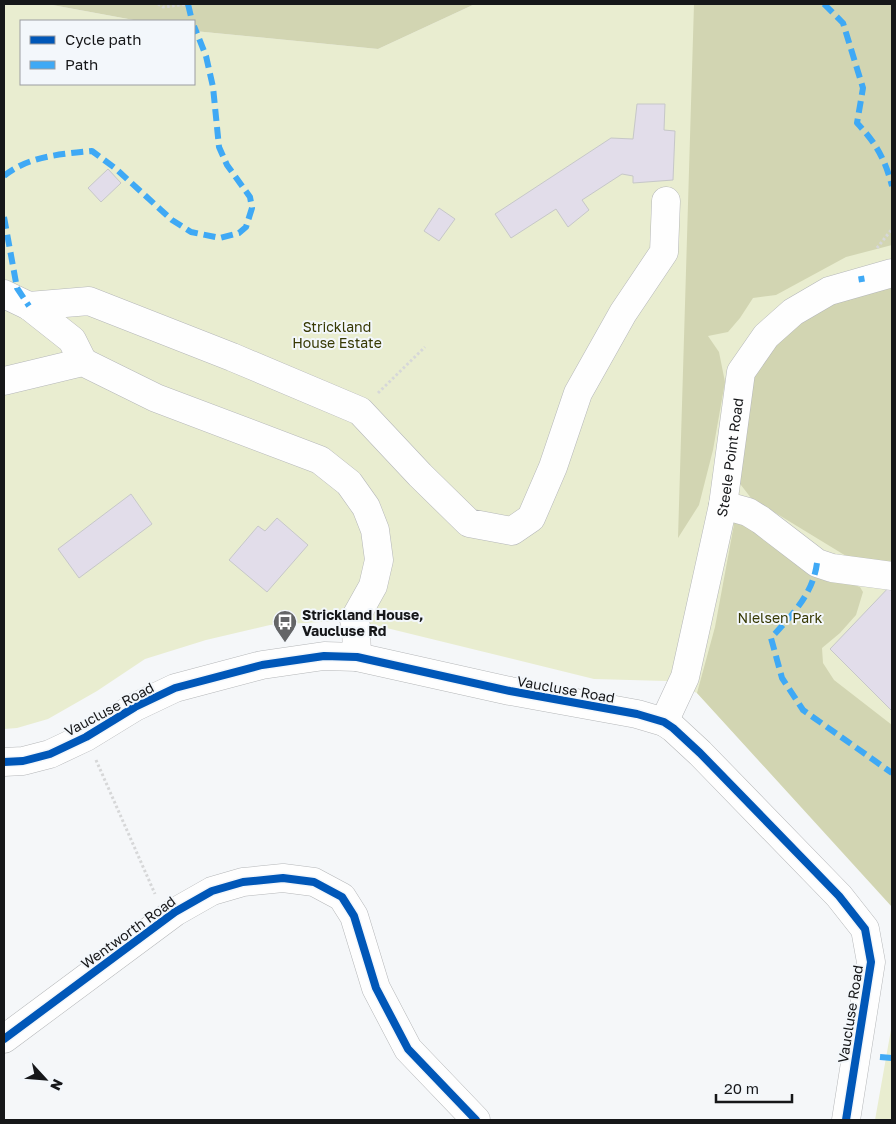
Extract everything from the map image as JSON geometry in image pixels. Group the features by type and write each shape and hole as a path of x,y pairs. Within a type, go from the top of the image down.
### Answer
{"street":[{"path":"29,306 90,301 232,357 360,411 420,475 469,523 512,531 531,518 553,467 578,393 623,313 664,252 666,201"},
{"name":"Steele Point Road","path":"664,722 685,677 723,505 741,372 766,336 793,312 829,291 892,273"},
{"path":"4,294 29,306 72,340 82,362 156,398 320,460 349,483 366,507 375,530 379,560 373,586 354,620 356,626 357,657"},
{"path":"4,381 82,362"},
{"path":"723,505 748,512 761,520 817,563 832,568 892,576"},
{"name":"Vaucluse Road","path":"4,762 23,761 50,754 86,737 135,707 175,688 214,676 296,659 324,656 357,657 510,691 637,714 664,722 700,752 839,896 865,929 871,962 846,1120"},
{"name":"Wentworth Road","path":"4,1039 166,919 212,891 243,882 283,878 314,882 342,896 354,916 376,988 408,1049 476,1120"}],"path":[{"path":"158,4 163,7 188,4"},
{"path":"360,411 425,347"},
{"path":"95,757 166,919"}],"green space":[{"name":"Strickland House Estate","path":"4,4 47,4 134,20 20,20 20,85 195,85 195,31 378,49 475,4 892,4 892,905 697,693 666,681 594,679 354,620 270,625 206,640 145,659 97,691 48,719 17,728 4,729"},
{"path":"47,4 475,4 378,49 195,31 195,20 134,20"},
{"path":"694,4 892,4 892,245 846,257 776,295 753,298 728,332 708,336 719,352 725,382 713,450 699,505 678,538"},
{"path":"892,279 892,567 851,559 751,498 734,476 745,377 789,321"},
{"name":"Nielsen Park","path":"735,519 828,575 860,587 863,592 856,615 840,633 822,648 823,663 834,680 892,725 892,907 697,693 715,627"},
{"path":"892,1024 892,1120 875,1120"}],"building":[{"path":"637,104 665,104 664,130 675,131 673,180 633,183 633,176 622,174 582,200 589,210 568,227 556,209 511,238 495,214 611,138 633,139"},
{"path":"108,169 121,183 101,202 88,188"},
{"path":"439,208 455,219 439,241 424,231"},
{"path":"131,494 152,524 79,578 58,549"},
{"path":"277,518 308,545 267,592 229,560 258,526 265,531"},
{"path":"892,584 892,711 830,649"}],"marked path":[{"path":"188,4 192,20"},
{"path":"824,4 843,23 863,88 857,123 870,137 879,152 892,186"},
{"path":"4,176 13,169 34,160 92,151 115,168 172,220 191,232 220,238 239,233 246,227 252,208 250,197 227,165 219,147 213,87 206,56 195,28"},
{"path":"4,217 17,288 29,306"},
{"path":"861,276 862,282"},
{"path":"817,563 811,585 800,604 771,638 782,678 803,710 892,773"},
{"path":"880,1057 892,1058"}],"cycle path":[{"path":"4,762 23,761 50,754 86,737 135,707 175,688 262,665 324,656 357,657 510,691 637,714 664,722 700,753 839,896 865,929 871,962 846,1120"},
{"path":"4,1039 175,912 212,891 243,882 283,878 314,882 342,897 354,916 376,988 408,1049 476,1120"}],"place":[{"name":"Strickland House, Vaucluse Rd","path":"285,643"}]}
